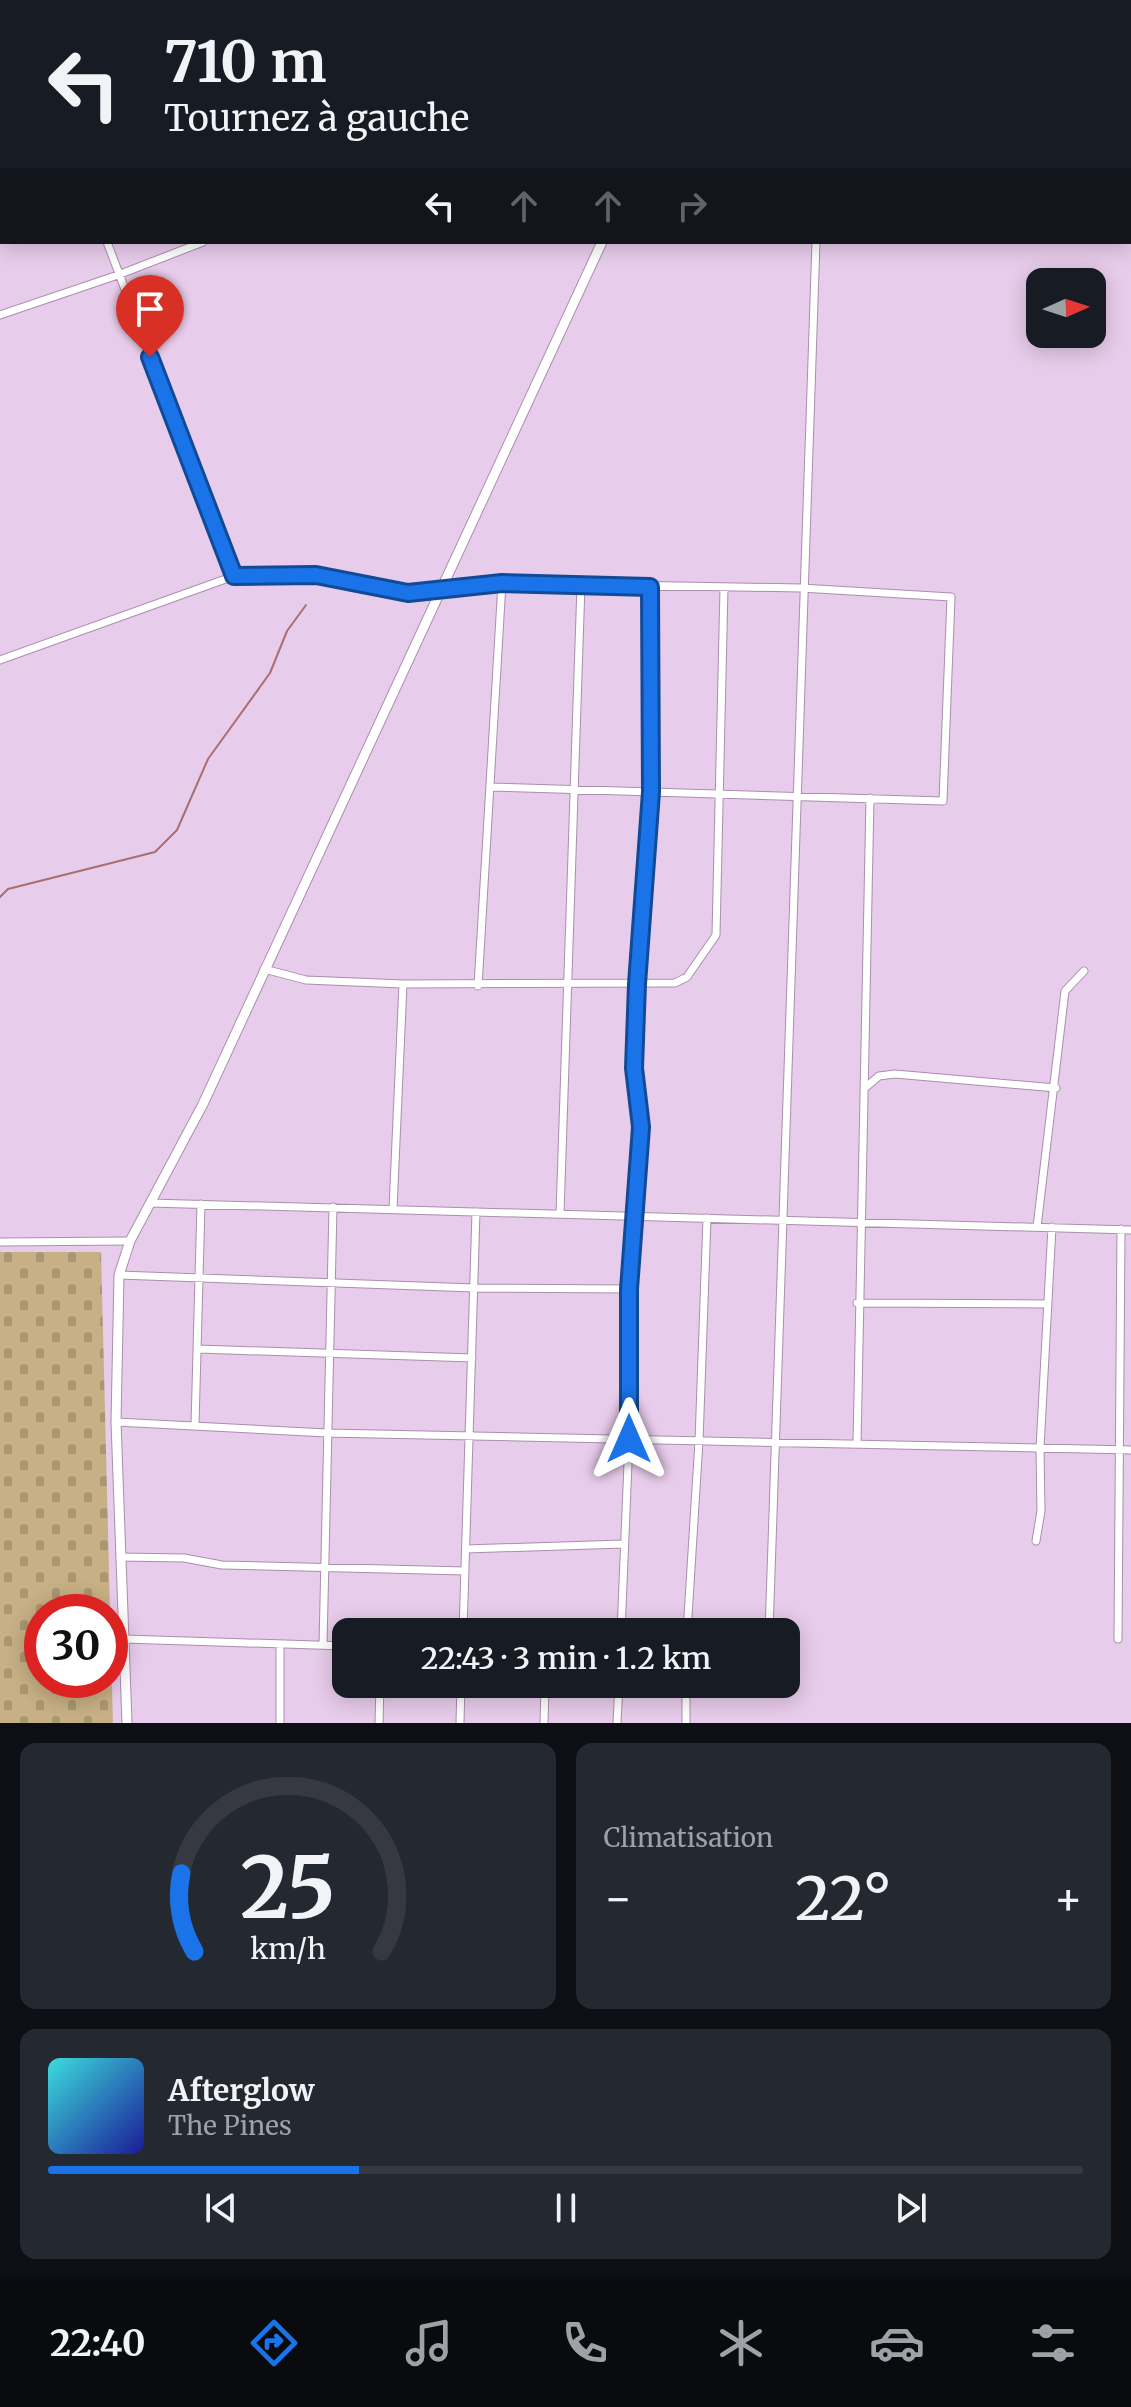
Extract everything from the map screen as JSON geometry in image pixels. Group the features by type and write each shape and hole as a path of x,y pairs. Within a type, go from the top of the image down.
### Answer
{"street":[{"path":"108,244 234,576"},
{"path":"0,315 198,244"},
{"path":"122,1594 116,1422 119,1275 130,1241 203,1104 601,244"},
{"path":"769,1618 801,588 816,244"},
{"path":"0,660 234,576 316,575 408,593 502,583 801,588 951,597 943,801 492,787"},
{"path":"478,986 502,583"},
{"path":"560,1214 581,585"},
{"path":"621,1618 629,1439 629,1289 641,1127 634,1068 637,984 651,792 650,587"},
{"path":"264,969 306,980 478,986 675,983 687,977 716,935 724,588"},
{"path":"857,1444 857,1303 865,1088 870,798"},
{"path":"1037,1227 1056,1088 1055,1054 1065,991 1084,971"},
{"path":"393,1209 403,984"},
{"path":"865,1088 873,1079 895,1074 1056,1088"},
{"path":"150,1203 1131,1230"},
{"path":"195,1425 201,1204"},
{"path":"323,1645 333,1207"},
{"path":"463,1618 476,1212"},
{"path":"688,1618 699,1441 707,1218"},
{"path":"1036,1541 1041,1511 1040,1448 1052,1227"},
{"path":"1118,1639 1121,1229"},
{"path":"0,1242 130,1241"},
{"path":"119,1275 474,1288 629,1289"},
{"path":"857,1303 1048,1304"},
{"path":"198,1349 472,1358"},
{"path":"116,1422 327,1433 1131,1450"},
{"path":"466,1549 623,1544"},
{"path":"121,1557 184,1558 222,1565 465,1571"},
{"path":"128,1639 332,1645"},
{"path":"280,1646 280,1723"},
{"path":"126,1698 127,1723"},
{"path":"379,1723 380,1698"},
{"path":"460,1723 461,1698"},
{"path":"544,1723 545,1698"},
{"path":"617,1723 618,1698"},
{"path":"686,1698 686,1723"}],"green space":[{"path":"0,1252 101,1252 110,1594 24,1594 24,1698 112,1698 113,1723 0,1723"}],"waterway":[{"path":"0,897 8,889 155,852 177,830 208,759 270,673 287,631 306,605"}],"route":[{"path":"150,357 234,576 316,575 408,593 502,583 650,587 651,792 634,1068 641,1127 629,1289 629,1439"}]}
